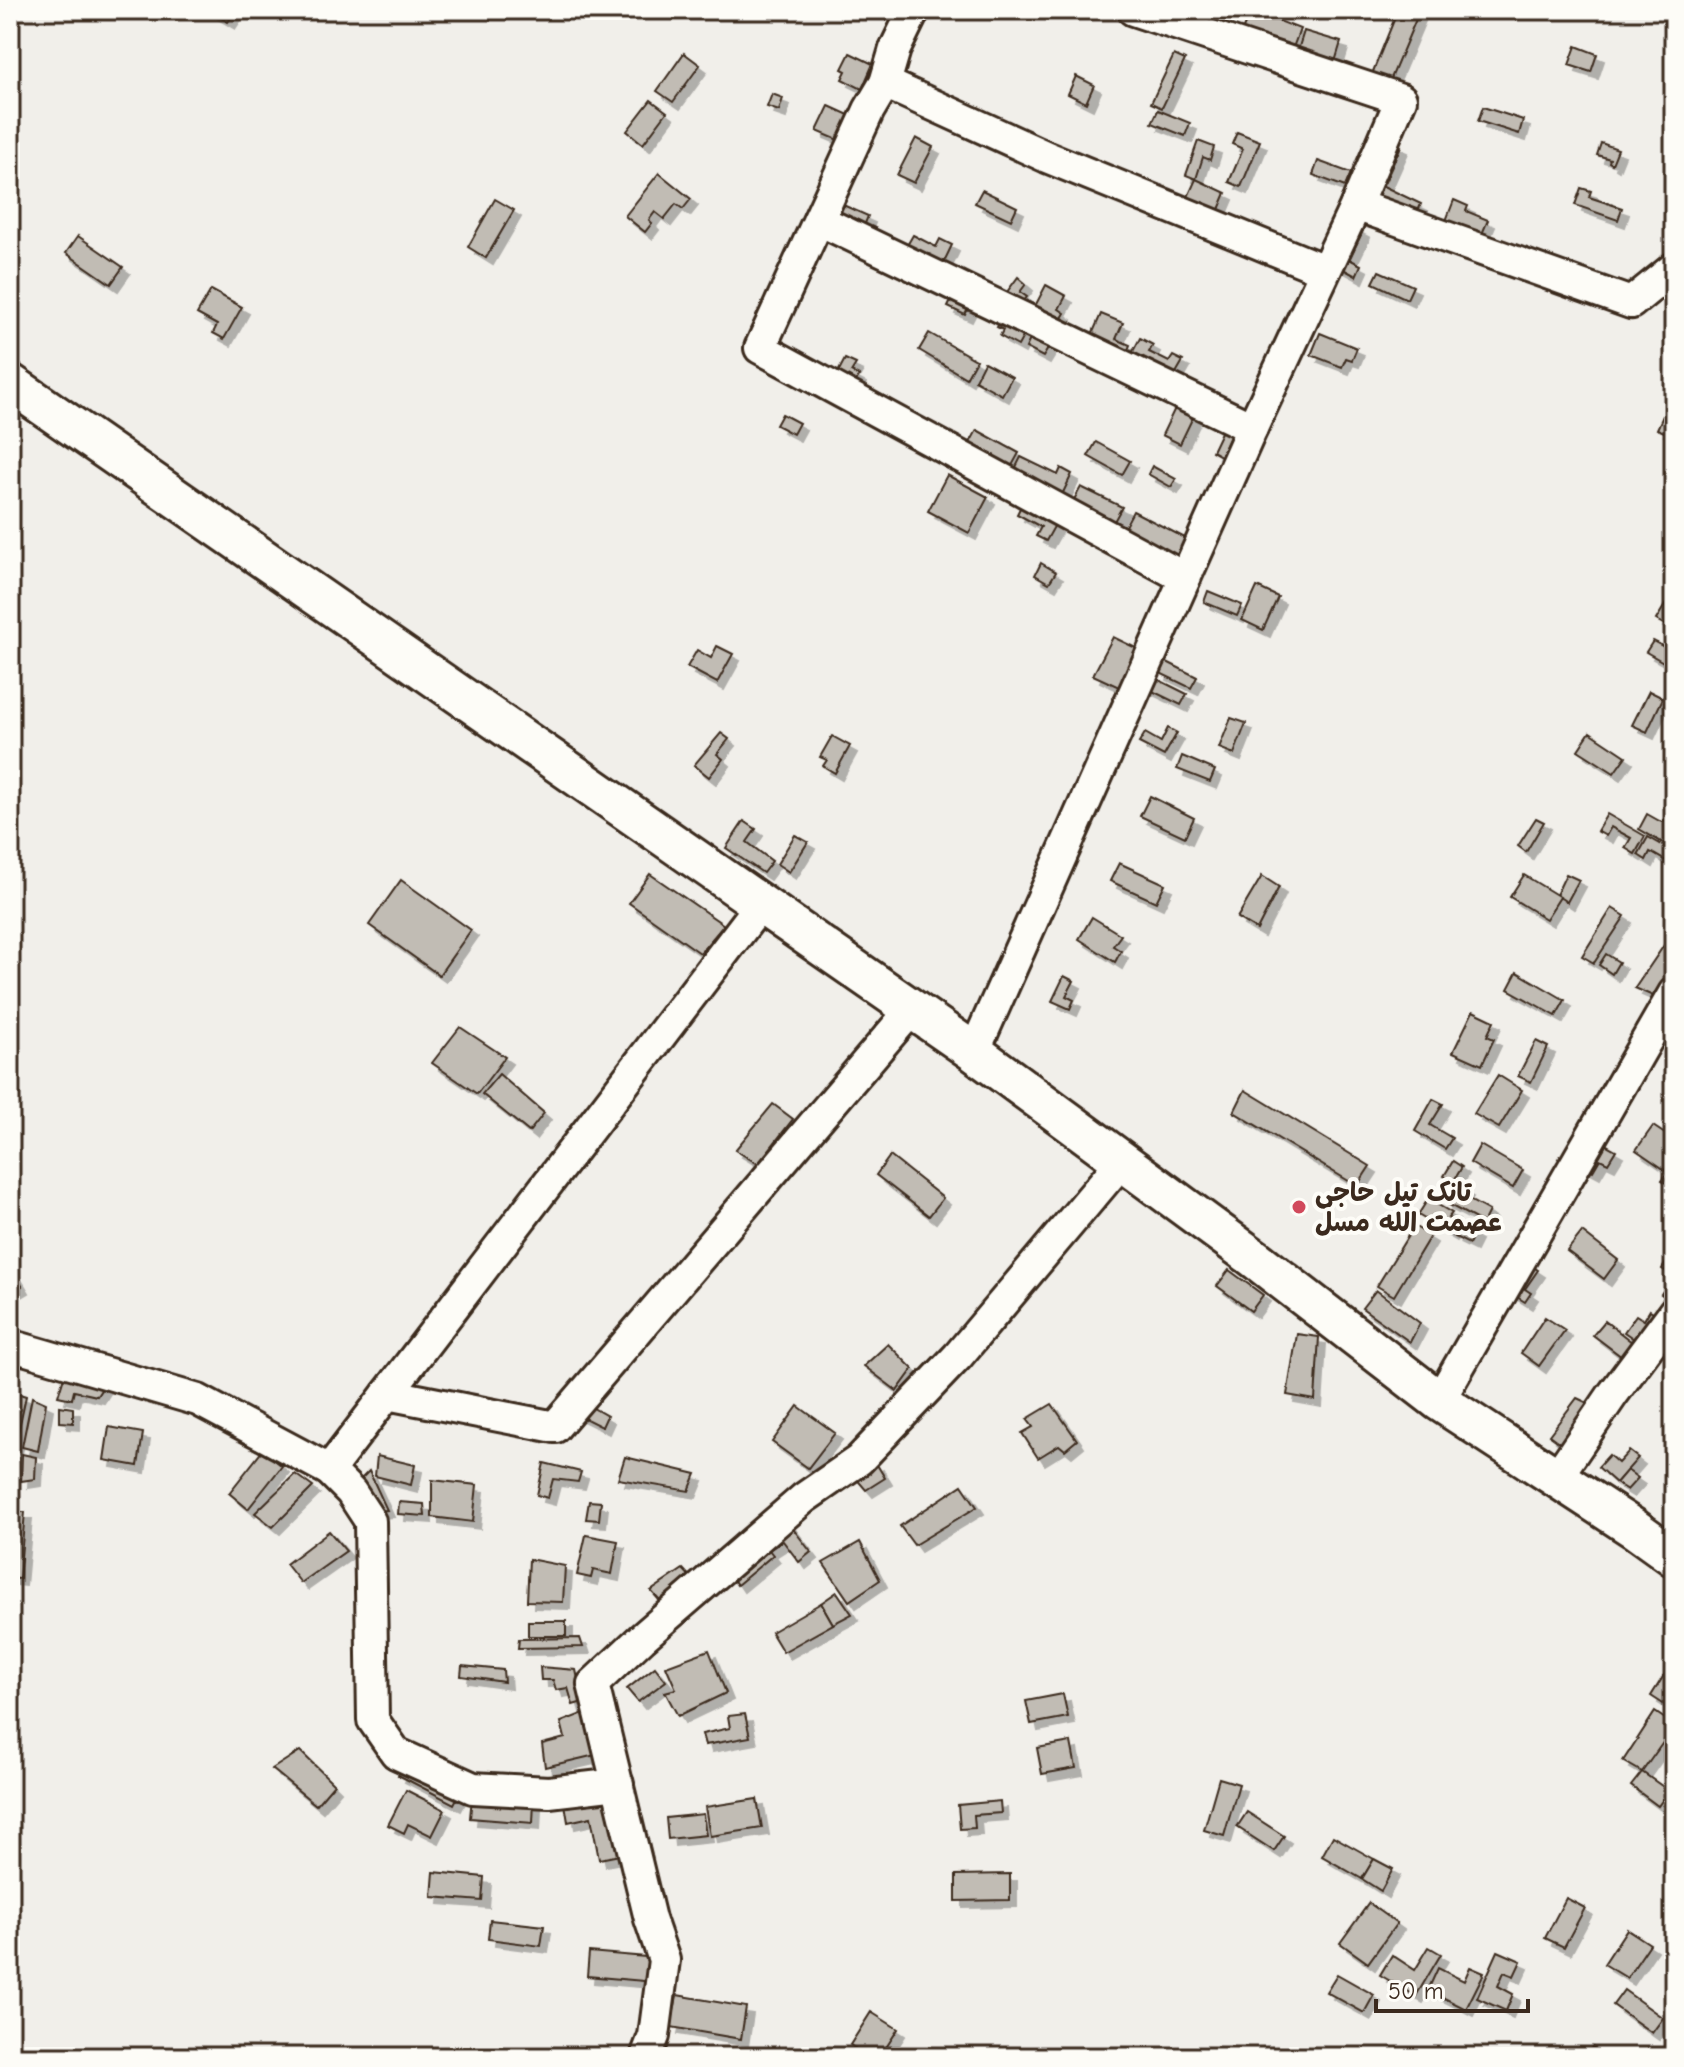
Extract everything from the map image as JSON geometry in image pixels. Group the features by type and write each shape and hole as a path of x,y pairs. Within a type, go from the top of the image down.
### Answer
{"main road":[{"path":"10,383 974,1052 1254,1258 1439,1401 1674,1557"}],"street":[{"path":"914,10 895,49 885,83 869,110 760,348 1185,578"},
{"path":"974,1052 1401,99 1133,10"},
{"path":"885,83 1047,157 1324,270"},
{"path":"1356,205 1631,303 1674,268"},
{"path":"819,220 1252,428"},
{"path":"329,1470 761,904"},
{"path":"1439,1401 1674,993"},
{"path":"387,1394 555,1427 912,1009"},
{"path":"646,2057 654,2036 664,1960 650,1919 593,1684 804,1498 859,1460 958,1356 1122,1161"},
{"path":"1556,1478 1674,1312"},
{"path":"10,1345 198,1400 329,1470 351,1492 370,1521 373,1720 396,1753 473,1788 549,1792 618,1784"}],"building":[{"path":"212,10 236,10 228,22"},
{"path":"1251,10 1300,29 1291,53 1241,33"},
{"path":"1398,10 1419,12 1390,81 1372,74"},
{"path":"1304,31 1341,42 1335,62 1298,50"},
{"path":"1576,46 1597,54 1591,72 1569,65"},
{"path":"684,53 700,65 673,102 657,91"},
{"path":"850,53 873,64 862,89 842,79 846,71 842,69"},
{"path":"1174,55 1185,60 1162,108 1151,103"},
{"path":"1076,76 1094,85 1086,103 1068,94"},
{"path":"772,94 783,98 779,111 767,107"},
{"path":"651,100 667,112 643,144 627,131"},
{"path":"829,106 849,115 838,140 817,131"},
{"path":"1483,107 1523,120 1519,134 1478,121"},
{"path":"1158,110 1190,123 1185,136 1152,123"},
{"path":"1237,132 1260,141 1241,187 1229,182 1243,149 1232,144"},
{"path":"916,138 933,147 914,183 897,175"},
{"path":"1387,140 1401,146 1385,182 1372,176"},
{"path":"1198,141 1214,147 1210,160 1203,157 1196,179 1186,175"},
{"path":"1601,143 1618,149 1612,164 1610,159 1597,155"},
{"path":"1318,161 1351,173 1345,187 1313,175"},
{"path":"659,173 691,199 683,209 676,204 664,219 655,212 645,232 625,216"},
{"path":"1196,179 1226,193 1218,212 1187,199"},
{"path":"1381,185 1421,204 1416,216 1375,197"},
{"path":"1581,188 1591,191 1589,197 1622,208 1618,220 1575,205"},
{"path":"982,190 1017,207 1011,220 975,203"},
{"path":"495,199 514,210 486,258 468,247"},
{"path":"1454,200 1468,206 1466,211 1488,220 1479,241 1444,226"},
{"path":"843,205 868,216 864,226 838,215"},
{"path":"1352,225 1363,231 1349,259 1361,265 1356,276 1332,263"},
{"path":"913,235 936,247 940,239 952,245 942,266 906,247"},
{"path":"78,236 123,267 111,284 66,253"},
{"path":"1379,271 1413,286 1407,299 1373,283"},
{"path":"1018,277 1026,284 1020,292 1027,297 1019,307 1004,296"},
{"path":"1046,285 1066,296 1059,309 1065,313 1059,323 1033,310"},
{"path":"211,290 242,307 224,339 213,333 217,325 197,314"},
{"path":"952,299 969,307 965,315 948,307"},
{"path":"1101,314 1123,323 1116,339 1130,345 1126,355 1090,339"},
{"path":"1000,322 1024,335 1018,346 1000,336 1003,330 997,327"},
{"path":"929,333 976,360 966,378 919,350"},
{"path":"1320,333 1357,348 1352,360 1346,358 1342,367 1311,355"},
{"path":"1031,337 1049,347 1043,357 1026,348"},
{"path":"1140,338 1153,345 1149,352 1169,362 1173,356 1183,361 1172,380 1130,357"},
{"path":"845,359 856,364 851,372 859,376 853,387 835,378"},
{"path":"984,362 1012,377 1002,395 975,380"},
{"path":"1176,406 1194,415 1180,444 1162,435"},
{"path":"1666,409 1674,413 1674,428 1669,434 1657,429"},
{"path":"782,414 799,423 793,434 776,425"},
{"path":"977,430 1019,453 1008,473 966,450"},
{"path":"1222,430 1231,435 1221,456 1212,451"},
{"path":"1096,442 1130,461 1122,475 1088,456"},
{"path":"1021,457 1058,475 1061,468 1072,474 1059,501 1013,473"},
{"path":"1152,466 1176,479 1171,487 1148,474"},
{"path":"947,475 988,497 969,533 928,511"},
{"path":"1081,487 1122,507 1112,525 1071,505"},
{"path":"1022,504 1056,523 1046,541 1036,536 1041,527 1017,514"},
{"path":"1133,511 1185,538 1177,556 1124,528"},
{"path":"1041,563 1056,572 1049,583 1035,575"},
{"path":"1257,587 1278,597 1263,630 1242,620"},
{"path":"1674,590 1674,620 1670,618 1665,625 1656,620"},
{"path":"1208,591 1242,605 1237,616 1204,602"},
{"path":"1113,637 1138,649 1119,687 1093,675"},
{"path":"1653,641 1674,652 1674,668 1646,652"},
{"path":"717,646 733,654 717,683 687,667 697,650 711,658"},
{"path":"1165,661 1197,677 1191,688 1160,673"},
{"path":"1149,675 1187,694 1181,705 1144,687"},
{"path":"1649,691 1663,698 1647,732 1632,725"},
{"path":"1231,718 1246,723 1234,754 1219,748"},
{"path":"1168,728 1177,733 1164,756 1139,743 1145,733 1161,742"},
{"path":"1590,732 1626,756 1614,773 1578,750"},
{"path":"721,733 729,739 717,754 723,759 709,777 694,765"},
{"path":"832,736 850,746 835,773 823,766 827,760 820,757"},
{"path":"1182,756 1215,770 1210,782 1177,769"},
{"path":"1150,796 1194,818 1185,837 1140,816"},
{"path":"1674,804 1674,832 1667,845 1639,829 1647,814 1663,823"},
{"path":"1607,814 1645,836 1635,854 1625,848 1631,838 1611,827 1606,836 1597,831"},
{"path":"1536,818 1544,822 1526,852 1518,846"},
{"path":"744,821 756,829 747,842 772,861 763,873 726,848"},
{"path":"795,835 808,842 789,872 777,864"},
{"path":"1648,837 1674,852 1673,865 1650,852 1646,860 1638,855"},
{"path":"1119,863 1165,884 1156,902 1110,881"},
{"path":"650,874 724,925 700,953 629,903"},
{"path":"1566,874 1579,880 1567,902 1556,895"},
{"path":"1524,875 1560,897 1546,919 1510,897"},
{"path":"1262,876 1279,887 1257,930 1237,918"},
{"path":"401,880 471,930 439,975 369,925"},
{"path":"1612,908 1625,916 1594,963 1582,956"},
{"path":"1092,917 1121,935 1113,946 1121,951 1115,962 1079,939"},
{"path":"1671,935 1674,936 1674,968 1655,997 1635,988"},
{"path":"1606,954 1619,962 1612,974 1599,965"},
{"path":"1517,972 1565,1000 1556,1016 1508,989"},
{"path":"1064,976 1074,981 1066,996 1074,1000 1070,1009 1052,1001"},
{"path":"1473,1011 1494,1021 1487,1036 1494,1039 1482,1065 1453,1052"},
{"path":"460,1027 505,1057 477,1094 432,1063"},
{"path":"1536,1041 1548,1047 1531,1082 1518,1076"},
{"path":"499,1074 544,1113 529,1132 482,1094"},
{"path":"1498,1075 1522,1090 1499,1128 1474,1114"},
{"path":"1245,1090 1370,1166 1357,1186 1234,1112"},
{"path":"1433,1099 1443,1104 1430,1125 1452,1138 1445,1149 1415,1131"},
{"path":"773,1104 793,1119 758,1164 735,1150"},
{"path":"1653,1126 1674,1140 1674,1182 1671,1186 1662,1180 1668,1172 1636,1150"},
{"path":"1596,1139 1616,1150 1608,1163 1600,1159 1593,1171 1582,1165"},
{"path":"1480,1145 1523,1170 1513,1188 1470,1163"},
{"path":"890,1156 943,1198 929,1216 876,1175"},
{"path":"1453,1161 1462,1167 1453,1182 1444,1176"},
{"path":"1454,1183 1466,1190 1462,1196 1489,1211 1483,1223 1444,1202"},
{"path":"1428,1199 1452,1213 1448,1218 1457,1223 1450,1234 1418,1215"},
{"path":"1414,1226 1430,1236 1394,1296 1377,1286"},
{"path":"1459,1226 1474,1234 1469,1244 1453,1236"},
{"path":"1582,1232 1618,1260 1604,1279 1567,1251"},
{"path":"1669,1258 1674,1262 1674,1296 1671,1301 1661,1294 1673,1276 1662,1269"},
{"path":"1529,1264 1538,1270 1525,1289 1531,1293 1525,1302 1509,1292"},
{"path":"10,1266 22,1286 10,1293"},
{"path":"1229,1270 1263,1295 1251,1311 1217,1286"},
{"path":"1376,1290 1420,1323 1410,1342 1362,1308"},
{"path":"1650,1310 1658,1315 1640,1343 1624,1332 1636,1315 1644,1320"},
{"path":"1545,1317 1565,1330 1539,1366 1521,1353"},
{"path":"1605,1321 1637,1346 1626,1360 1593,1335"},
{"path":"1297,1334 1319,1337 1315,1400 1287,1395"},
{"path":"888,1344 913,1369 897,1391 864,1366"},
{"path":"65,1373 104,1385 97,1396 74,1391 72,1399 58,1396"},
{"path":"10,1391 26,1396 15,1447 10,1446"},
{"path":"32,1397 46,1403 38,1451 22,1447"},
{"path":"1577,1398 1592,1405 1564,1446 1549,1435"},
{"path":"586,1404 607,1416 602,1427 576,1414"},
{"path":"1052,1404 1077,1440 1065,1450 1059,1445 1038,1458 1022,1433 1033,1427 1027,1419"},
{"path":"60,1406 73,1408 73,1423 60,1422"},
{"path":"798,1406 835,1433 808,1468 772,1442"},
{"path":"109,1427 143,1433 138,1466 104,1460"},
{"path":"263,1450 282,1466 248,1509 229,1493"},
{"path":"1629,1451 1638,1458 1616,1483 1598,1467 1609,1455 1618,1463"},
{"path":"22,1454 36,1457 35,1479 21,1481"},
{"path":"377,1456 415,1465 411,1485 375,1476"},
{"path":"625,1457 696,1474 689,1491 618,1479"},
{"path":"544,1463 581,1472 578,1482 553,1479 548,1498 537,1495"},
{"path":"876,1463 885,1478 866,1490 854,1476"},
{"path":"1627,1470 1638,1478 1627,1490 1616,1483"},
{"path":"369,1471 387,1510 375,1511 360,1480"},
{"path":"295,1474 313,1487 273,1527 255,1513"},
{"path":"432,1480 477,1485 473,1522 432,1517"},
{"path":"962,1485 977,1507 914,1545 900,1526"},
{"path":"589,1501 601,1502 599,1520 586,1519"},
{"path":"399,1502 424,1504 425,1516 398,1514"},
{"path":"10,1512 25,1512 19,1579 10,1578"},
{"path":"787,1521 811,1552 799,1562 783,1541 769,1550 762,1541"},
{"path":"329,1531 346,1551 301,1583 286,1564"},
{"path":"586,1535 618,1541 612,1574 593,1570 591,1578 577,1575"},
{"path":"762,1541 773,1555 737,1585 726,1569"},
{"path":"860,1542 880,1580 849,1601 823,1563"},
{"path":"529,1559 565,1566 563,1602 527,1601"},
{"path":"683,1569 695,1582 667,1609 651,1591"},
{"path":"837,1592 852,1614 833,1624 821,1603"},
{"path":"821,1603 833,1624 783,1652 771,1632"},
{"path":"528,1621 566,1621 566,1636 528,1636"},
{"path":"580,1638 583,1647 518,1648 519,1639"},
{"path":"709,1650 726,1693 678,1716 665,1692 676,1689 666,1666"},
{"path":"462,1666 503,1670 504,1682 461,1676"},
{"path":"540,1667 576,1670 583,1702 573,1705 568,1688 556,1690 553,1680 541,1680"},
{"path":"655,1667 666,1681 638,1702 627,1689"},
{"path":"1668,1669 1674,1673 1674,1711 1651,1696"},
{"path":"1063,1694 1068,1717 1031,1724 1026,1701"},
{"path":"589,1711 604,1753 545,1767 542,1744 565,1738 561,1722"},
{"path":"1655,1712 1674,1727 1642,1772 1623,1761"},
{"path":"745,1714 750,1737 705,1745 702,1734 730,1728 728,1716"},
{"path":"1071,1742 1076,1768 1042,1774 1037,1748"},
{"path":"300,1751 334,1784 316,1805 272,1769"},
{"path":"405,1762 461,1791 454,1804 398,1775"},
{"path":"1642,1772 1669,1791 1658,1806 1631,1786"},
{"path":"1219,1778 1239,1784 1224,1836 1204,1830"},
{"path":"406,1790 445,1810 432,1836 408,1824 404,1833 388,1825"},
{"path":"608,1796 620,1855 599,1859 591,1817 568,1822 565,1804"},
{"path":"472,1797 534,1802 533,1823 470,1818"},
{"path":"757,1799 762,1828 710,1836 705,1807"},
{"path":"1000,1801 1001,1813 974,1815 975,1828 960,1829 958,1805"},
{"path":"1247,1812 1284,1836 1274,1851 1237,1827"},
{"path":"703,1814 706,1835 668,1839 666,1818"},
{"path":"1333,1836 1374,1859 1362,1879 1322,1856"},
{"path":"1374,1859 1393,1869 1381,1891 1362,1879"},
{"path":"434,1872 484,1877 482,1901 432,1897"},
{"path":"1010,1874 1010,1900 956,1901 956,1875"},
{"path":"1566,1898 1585,1908 1564,1947 1545,1938"},
{"path":"1369,1903 1397,1923 1368,1963 1340,1943"},
{"path":"490,1920 544,1926 541,1946 488,1939"},
{"path":"1627,1929 1650,1944 1627,1978 1604,1964"},
{"path":"1429,1947 1441,1954 1416,1996 1380,1975 1392,1955 1415,1970"},
{"path":"1498,1951 1521,1961 1514,1976 1504,1972 1498,1986 1513,1994 1506,2011 1477,1998"},
{"path":"589,1952 657,1958 655,1982 587,1976"},
{"path":"1470,1967 1484,1973 1466,2009 1428,1990 1438,1968 1464,1981"},
{"path":"1337,1974 1374,1995 1364,2013 1326,1992"},
{"path":"1624,1990 1663,2018 1652,2033 1613,2005"},
{"path":"677,1995 746,2007 741,2039 671,2027"},
{"path":"871,2012 898,2029 880,2057 869,2057 850,2045"},
{"path":"1592,2047 1608,2057 1586,2057"}],"place":[{"name":"تانک تیل حاجی عصمت الله مسل","path":"1299,1207"}]}
